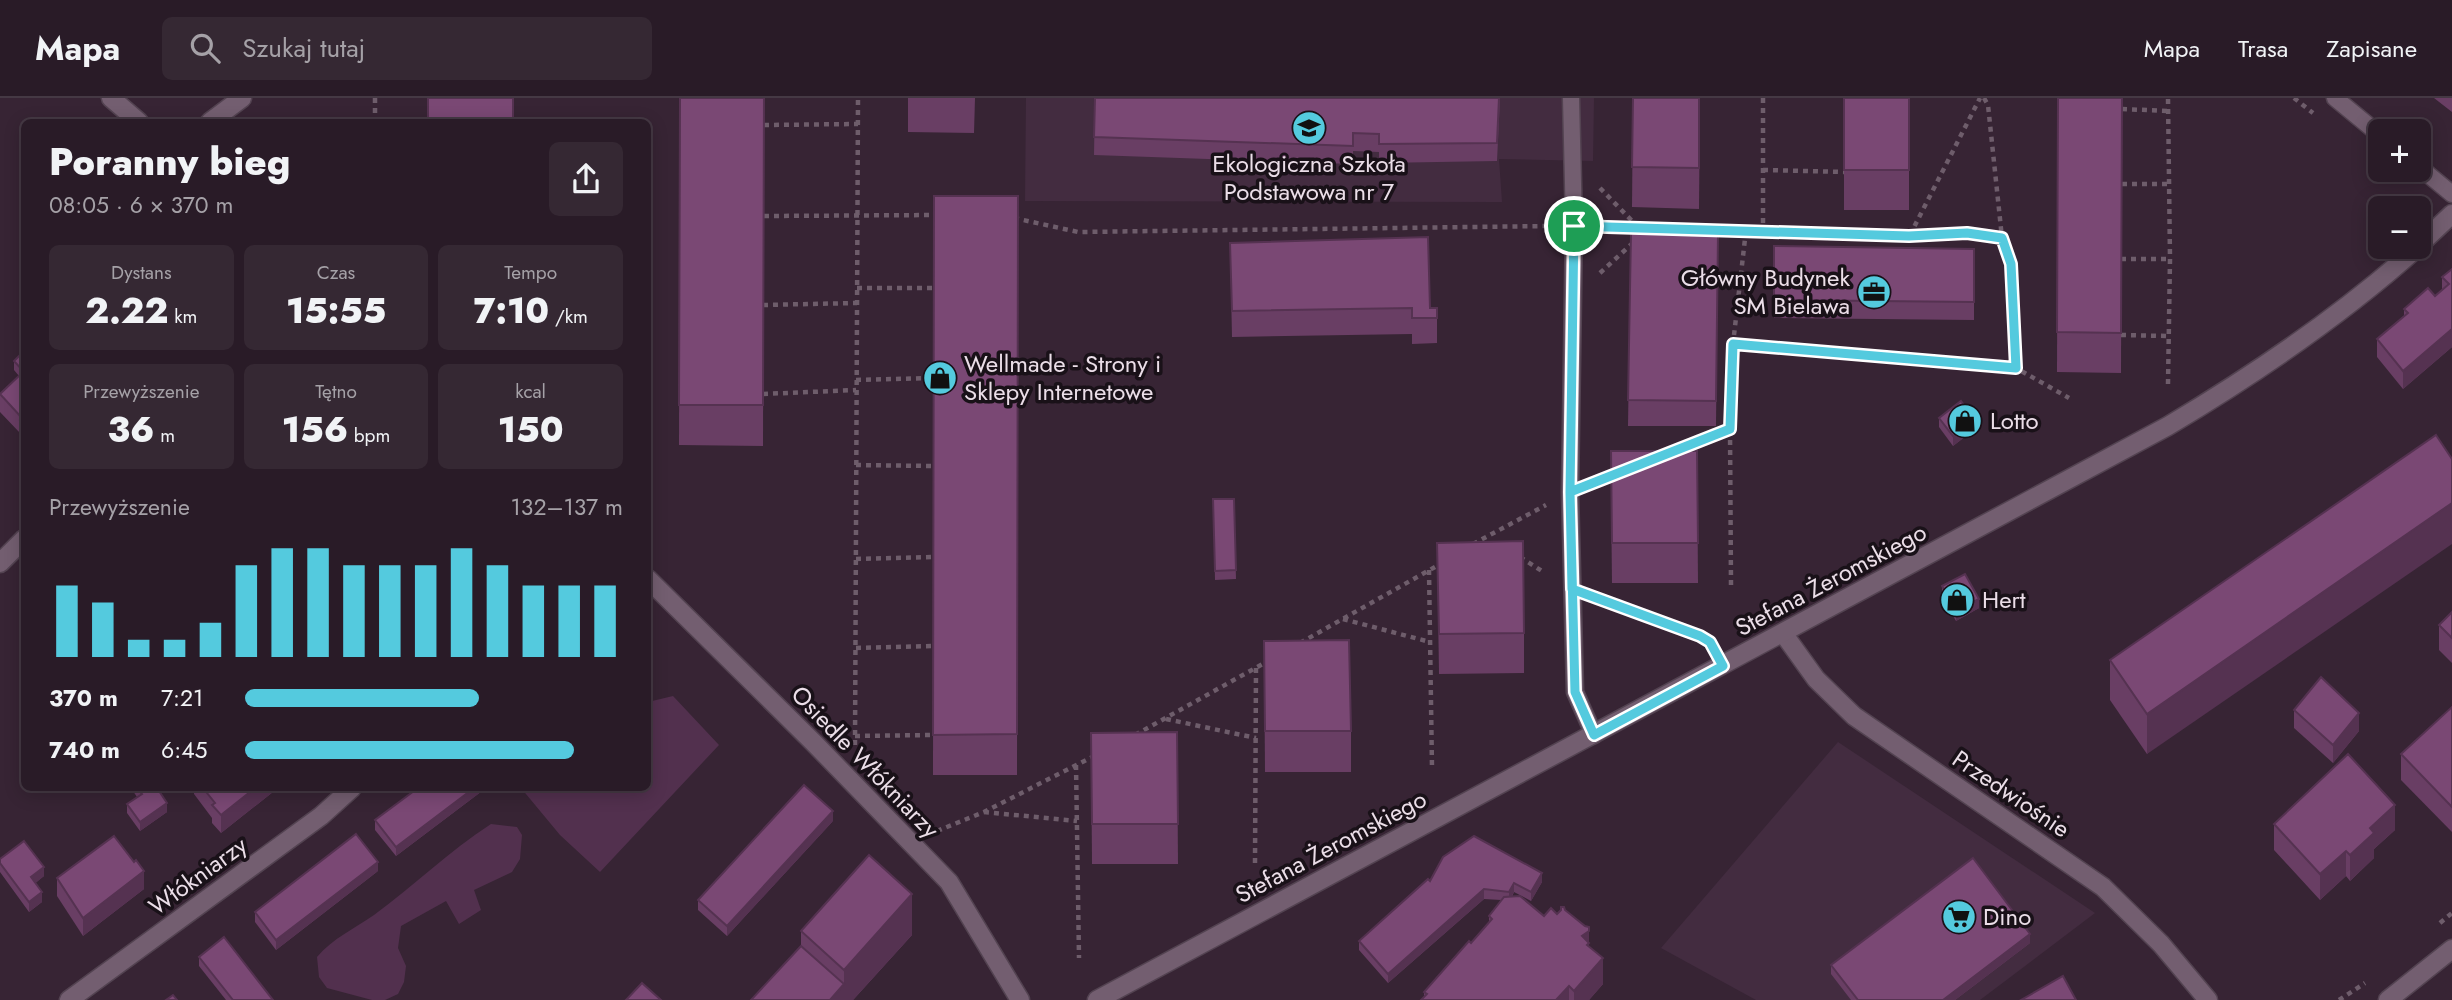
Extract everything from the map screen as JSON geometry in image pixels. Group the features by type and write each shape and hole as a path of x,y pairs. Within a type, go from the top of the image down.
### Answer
{"street":[{"path":"111,98 136,119"},
{"path":"214,119 242,98"},
{"name":"Stefana Żeromskiego","path":"2431,234 2452,214"},
{"name":"Stefana Żeromskiego","path":"1097,1000 2168,426 2236,385 2326,323 2402,259"},
{"path":"0,563 21,543"},
{"name":"Osiedle Włókniarzy","path":"651,582 814,743 949,883 1020,1000"},
{"name":"Przedwiośnie","path":"1783,633 1816,679 1854,716 2104,887 2161,944 2208,1000"},
{"name":"Włókniarzy","path":"69,1000 321,816 349,791"},
{"path":"2388,1000 2452,949"}],"lane":[{"path":"1571,98 1574,226 1570,492 1575,692 1594,735"},
{"path":"2336,98 2368,125"},
{"path":"2431,177 2452,194"}],"path":[{"path":"375,98 375,119"},
{"path":"855,751 858,98"},
{"path":"1763,98 1763,230"},
{"path":"1909,236 1982,98 1988,105 2002,238 2011,264 2016,368"},
{"path":"2168,98 2168,384"},
{"path":"2122,109 2168,111"},
{"path":"764,125 858,124"},
{"path":"1573,160 1639,228"},
{"path":"1763,170 1844,172"},
{"path":"2122,184 2169,184"},
{"path":"764,216 950,214"},
{"path":"1002,216 1078,232 1574,226 1909,236 1967,233 2002,238"},
{"path":"1573,297 1649,228"},
{"path":"1731,585 1730,429 1733,344 1746,230"},
{"path":"2121,259 2170,259"},
{"path":"857,288 933,288"},
{"path":"763,305 857,303"},
{"path":"2121,335 2168,336"},
{"path":"1733,344 2016,368 2069,398"},
{"path":"856,380 933,378"},
{"path":"763,394 856,390"},
{"path":"1668,453 1730,429"},
{"path":"856,465 933,466"},
{"path":"1463,550 1570,492 1619,472"},
{"path":"1486,537 1497,544"},
{"path":"1518,556 1572,589 1700,636 1710,642 1723,666"},
{"path":"856,559 933,557"},
{"path":"1299,643 1452,557"},
{"path":"1429,570 1433,768"},
{"path":"1342,619 1430,642"},
{"path":"856,648 933,646"},
{"path":"1132,736 1277,656"},
{"path":"1255,863 1256,668"},
{"path":"1165,719 1256,738"},
{"path":"855,736 933,735"},
{"path":"929,834 984,812 1098,753"},
{"path":"1076,765 1079,957"},
{"path":"984,812 1077,821"}],"shaded area":[{"name":"Ekologiczna Szkoła Podstawowa nr 7","path":"1026,98 1594,98 1593,161 1499,159 1502,202 1025,201"},
{"path":"673,696 719,745 600,872 560,835 523,791 651,791 651,701"},
{"path":"1838,742 2095,913 1980,1000 1756,1000 1661,948"},
{"path":"491,824 517,827 522,835 520,859 512,872 474,890 481,910 459,924 446,901 401,926 398,948 406,966 404,982 398,994 385,1000 372,1000 327,988 319,977 317,957 323,950 389,904"}],"building":[{"path":"428,98 513,98 513,119 428,119"},
{"path":"680,98 764,98 763,405 679,405"},
{"path":"1095,98 1499,98 1497,143 1379,144 1379,134 1353,133 1353,146 1094,137"},
{"path":"1633,98 1699,98 1699,168 1632,167"},
{"path":"1844,98 1909,98 1909,170 1844,170"},
{"path":"2058,98 2122,98 2121,333 2057,332"},
{"path":"934,196 1018,196 1017,734 933,735"},
{"path":"1631,233 1718,234 1716,401 1628,400"},
{"path":"1428,237 1430,308 1437,308 1437,318 1412,318 1412,308 1232,311 1230,243"},
{"name":"Główny Budynek SM Bielawa","path":"1774,246 1974,249 1974,302 1774,300"},
{"path":"2452,269 2452,329 2403,371 2377,339 2408,313 2404,309 2428,288 2435,296 2449,284 2442,277"},
{"path":"21,354 21,369 14,361"},
{"path":"21,374 21,417 0,394"},
{"path":"1961,401 1975,419 1953,436 1939,418"},
{"path":"2436,435 2452,459 2452,503 2147,714 2110,660"},
{"path":"1611,451 1697,451 1698,543 1612,543"},
{"path":"1213,499 1234,499 1236,570 1215,571"},
{"path":"1523,541 1524,633 1439,634 1437,543"},
{"path":"1965,574 1979,599 1956,611 1942,586"},
{"path":"2452,612 2452,638 2439,625"},
{"path":"1349,640 1351,731 1265,731 1264,641"},
{"path":"2321,677 2359,713 2333,745 2294,710"},
{"path":"2452,707 2452,807 2401,754"},
{"path":"1177,732 1178,824 1092,824 1091,733"},
{"path":"2348,754 2395,805 2370,828 2374,833 2350,855 2346,851 2320,874 2274,824"},
{"path":"804,785 833,811 727,926 698,900"},
{"path":"140,791 159,791 167,803 140,822 127,804 142,794"},
{"path":"205,791 251,791 221,815 212,805 215,803"},
{"path":"414,791 470,791 396,847 375,820"},
{"path":"356,834 378,862 276,940 255,912"},
{"path":"114,836 144,871 83,918 57,878"},
{"path":"1474,836 1542,873 1531,892 1514,883 1509,892 1484,889 1388,974 1359,941 1428,879 1430,881 1443,857"},
{"path":"24,841 44,867 31,877 42,892 29,902 0,863 0,859"},
{"path":"869,855 912,894 844,970 801,931"},
{"name":"Dino","path":"1973,858 2030,934 1943,1000 1858,1000 1831,965"},
{"path":"1520,896 1544,916 1551,908 1557,914 1561,907 1564,907 1589,927 1589,931 1582,936 1589,943 1587,945 1603,958 1574,991 1569,986 1556,1000 1421,1000 1427,994 1424,992 1492,919 1489,916 1504,897"},
{"path":"224,937 273,1000 233,1000 199,957"},
{"path":"801,946 844,984 830,1000 751,1000"},
{"path":"2063,976 2076,1000 2021,1000"},
{"path":"642,983 661,1000 626,1000"}],"place":[{"name":"Ekologiczna Szkoła Podstawowa nr 7","path":"1309,128"},
{"name":"Główny Budynek SM Bielawa","path":"1874,292"},
{"name":"Wellmade - Strony i Sklepy Internetowe","path":"940,378"},
{"name":"Lotto","path":"1965,421"},
{"name":"Hert","path":"1957,600"},
{"name":"Dino","path":"1959,917"}],"route":[{"path":"1574,226 1570,492 1572,589 1700,636 1710,642 1723,666 1594,735 1575,692 1572,589 1570,492 1730,429 1733,344 2016,368 2011,264 2002,238 1967,233 1909,236 1574,226"}]}
